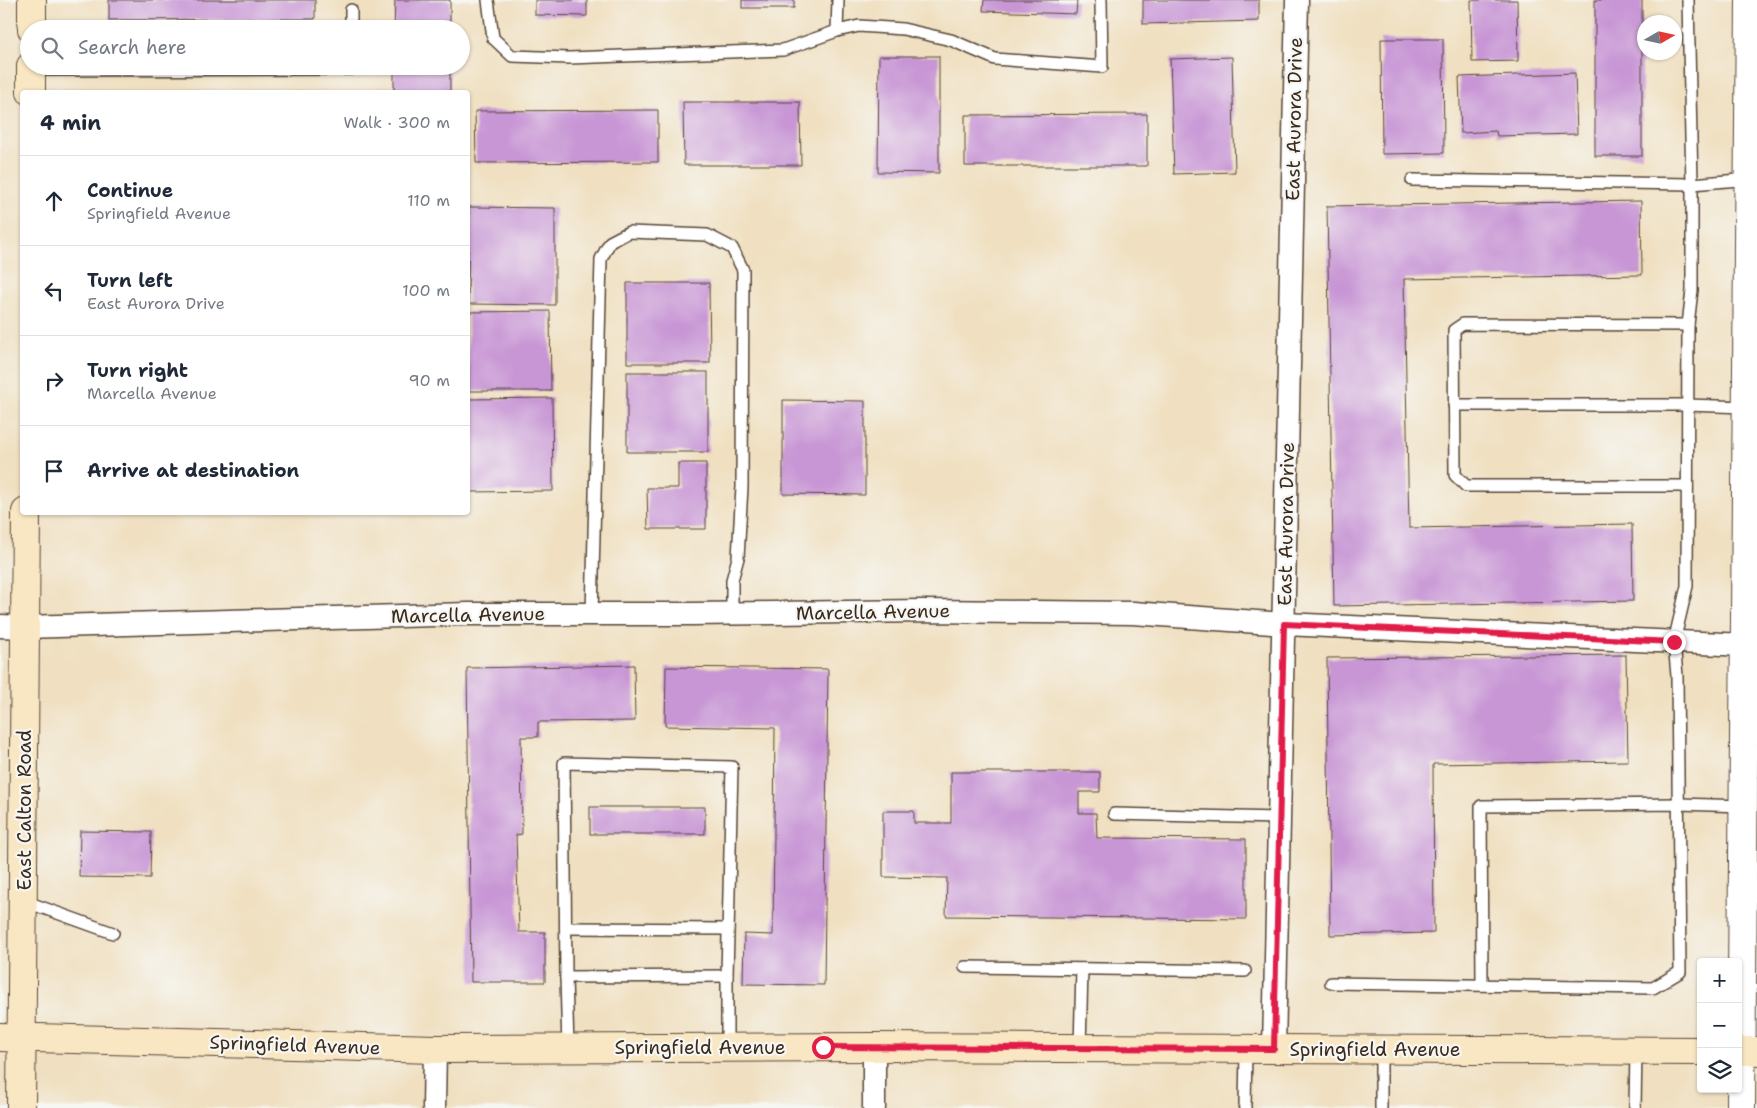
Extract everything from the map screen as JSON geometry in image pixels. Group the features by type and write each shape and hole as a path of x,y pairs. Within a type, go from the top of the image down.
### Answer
{"main road":[{"path":"32,0 32,20"},
{"name":"East Calton Road","path":"21,1108 11,1038 24,901 12,627 26,515"},
{"name":"Springfield Avenue","path":"11,1038 435,1049 874,1047 1697,1051"}],"street":[{"name":"East Aurora Drive","path":"1274,1049 1297,0"},
{"path":"1741,1108 1746,1051 1750,854 1743,806 1751,688 1745,645 1753,180 1750,0"},
{"name":"Marcella Avenue","path":"12,627 468,614 732,614 922,611 1133,613 1284,624 1745,645"},
{"path":"874,1047 874,1108"},
{"path":"434,1108 435,1049"}],"lane":[{"path":"488,0 493,38 512,56 569,58 783,50 836,31 859,26 903,29 951,40 995,59 1102,67 1102,0"},
{"path":"836,31 838,0"},
{"path":"1331,983 1653,988 1680,972 1677,676 1674,642 1687,586 1688,325 1692,290 1688,0"},
{"path":"351,10 351,20"},
{"path":"31,76 77,75"},
{"path":"1412,180 1692,184 1753,180"},
{"path":"592,614 601,259 610,242 629,232 707,235 732,248 743,270 742,487 738,558 732,580 732,614"},
{"path":"1687,486 1466,486 1455,475 1454,330 1463,324 1688,325"},
{"path":"1454,405 1687,404 1750,399"},
{"path":"568,1048 564,763 732,767 727,1047"},
{"path":"1482,985 1481,806 1679,804 1743,806"},
{"path":"1114,814 1280,818"},
{"path":"24,901 113,933"},
{"path":"566,928 728,929"},
{"path":"965,967 1245,971"},
{"path":"1080,1048 1082,968"},
{"path":"566,977 727,976"},
{"path":"1245,1108 1246,1048"},
{"path":"1381,1049 1381,1108"},
{"path":"1636,1050 1636,1108"}],"building":[{"path":"109,0 315,0 315,19 109,20"},
{"path":"395,0 450,0 450,20 394,20"},
{"path":"535,0 587,0 587,16 535,15"},
{"path":"742,0 794,0 794,8 742,8"},
{"path":"984,0 1077,0 1076,14 983,11"},
{"path":"1143,0 1259,0 1259,21 1143,24"},
{"path":"1471,0 1517,0 1518,61 1472,62"},
{"path":"1595,0 1642,0 1642,15 1637,15 1637,60 1642,60 1642,156 1595,156"},
{"path":"1381,39 1443,39 1444,153 1382,154"},
{"path":"879,56 939,56 939,173 878,172"},
{"path":"1232,57 1235,172 1174,174 1170,59"},
{"path":"1575,73 1577,134 1497,136 1496,131 1461,133 1459,77"},
{"path":"394,75 450,75 450,90 394,90"},
{"path":"683,102 800,102 801,165 684,165"},
{"path":"658,110 658,162 476,163 475,111"},
{"path":"1147,114 1147,166 965,166 965,115"},
{"path":"1641,201 1642,275 1404,279 1409,528 1632,524 1633,601 1334,606 1327,206"},
{"path":"470,207 555,208 555,305 470,304"},
{"path":"627,283 709,283 710,363 627,363"},
{"path":"550,311 551,391 470,391 470,312"},
{"path":"627,372 708,372 708,452 627,452"},
{"path":"552,398 553,491 470,492 470,399"},
{"path":"783,400 865,401 865,495 783,494"},
{"path":"678,463 706,463 706,529 648,529 647,488 678,488"},
{"path":"1626,655 1628,761 1433,764 1434,933 1330,935 1327,658"},
{"path":"634,665 635,721 538,722 538,737 521,737 522,834 516,835 519,932 545,932 545,982 471,982 467,668"},
{"path":"666,667 828,669 824,985 743,984 744,934 773,935 775,728 665,726"},
{"path":"951,772 1100,772 1100,792 1079,792 1079,813 1096,813 1097,838 1246,839 1246,919 946,916 947,878 883,877 883,811 914,811 914,823 951,823"},
{"path":"590,807 705,807 705,834 590,834"},
{"path":"80,831 151,832 150,878 79,877"}],"route":[{"path":"823,1047 1274,1049 1284,624 1674,642"}]}
